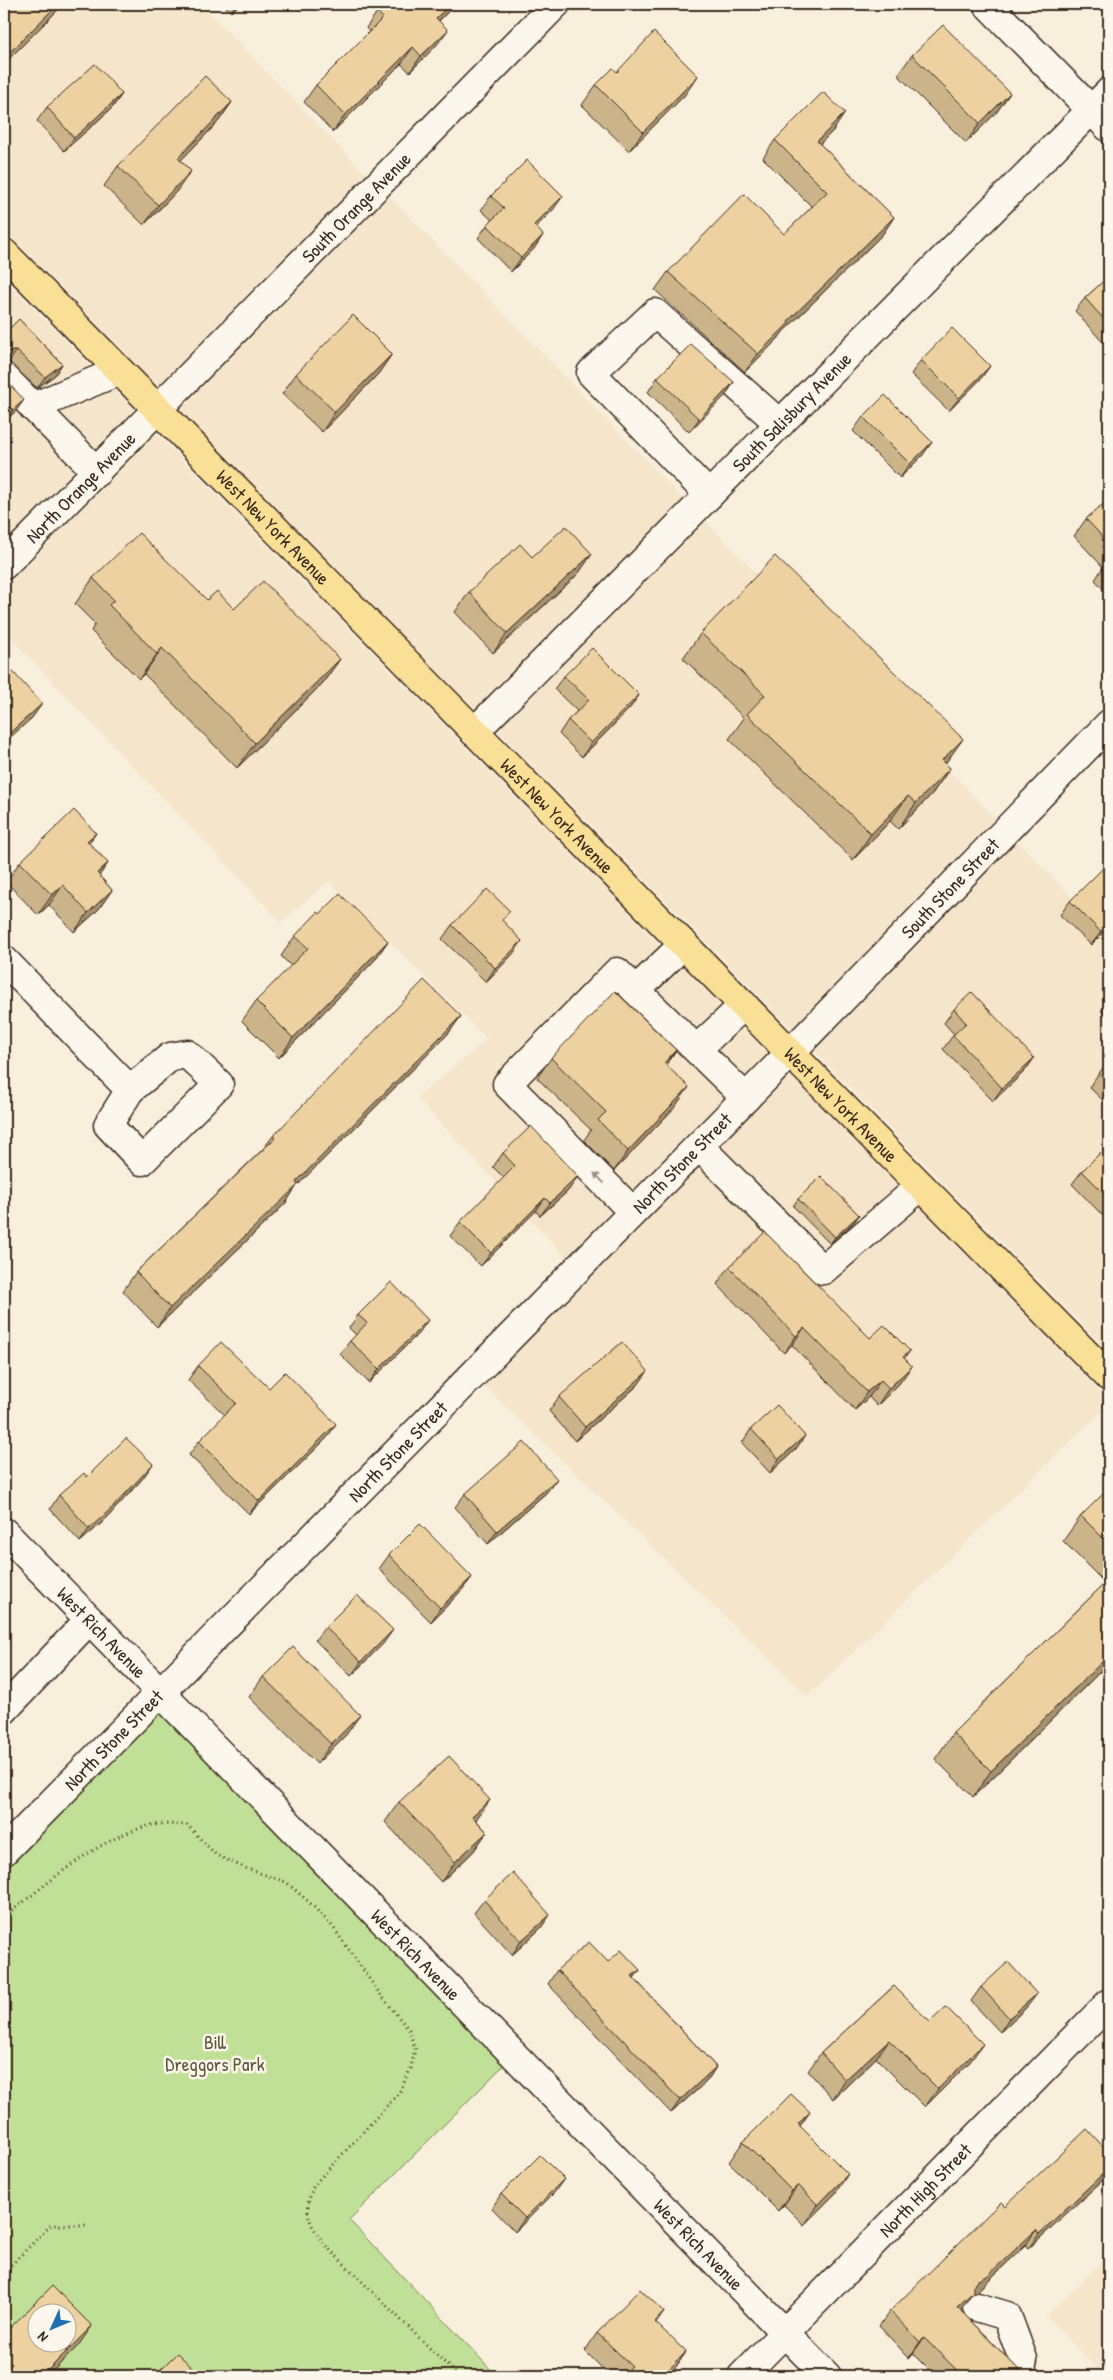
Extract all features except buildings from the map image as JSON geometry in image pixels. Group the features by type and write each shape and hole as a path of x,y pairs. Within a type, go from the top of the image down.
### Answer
{"main road":[{"name":"West New York Avenue","path":"6,262 119,371 922,1186 1108,1372"}],"street":[{"name":"South Orange Avenue","path":"157,410 556,4"},
{"path":"988,4 1103,110"},
{"name":"South Salisbury Avenue","path":"474,732 780,424 1103,110"},
{"path":"709,495 591,373 656,313 780,424"},
{"path":"33,407 119,371"},
{"path":"4,377 96,472"},
{"name":"North Orange Avenue","path":"4,565 157,410"},
{"name":"South Stone Street","path":"791,1052 1109,724"},
{"path":"636,990 684,944"},
{"path":"4,960 126,1087"},
{"path":"633,1212 507,1084 617,972 746,1098"},
{"path":"697,1049 744,1004"},
{"name":"North Stone Street","path":"4,1851 161,1694 791,1052"},
{"path":"699,1146 823,1270 922,1186"},
{"name":"West Rich Avenue","path":"4,1532 828,2376"},
{"path":"4,1710 89,1620"},
{"name":"North High Street","path":"742,2376 786,2334 1109,2003"},
{"path":"977,2307 1006,2316 1023,2359 1020,2376"}],"path":[{"path":"4,1917 70,1867 112,1839 154,1825 187,1825 216,1854 246,1868 286,1882 309,1902 333,1927 380,1994 409,2030 415,2049 412,2068 399,2093 314,2185 308,2199 307,2212 314,2230 327,2247 458,2376"},
{"path":"4,2272 51,2225 88,2225"}],"shaded area":[{"path":"4,4 201,4 367,175 159,387 4,229"},
{"path":"389,196 684,499 475,709 180,409"},
{"path":"4,278 135,411 4,544"},
{"path":"156,433 768,1054 567,1258 417,1098 487,1039 329,881 281,922 4,631 4,587"},
{"path":"705,521 996,819 792,1029 497,730"},
{"path":"1017,841 1109,935 1109,1346 1106,1349 814,1051"},
{"path":"790,1075 1109,1401 1109,1404 808,1696 484,1386"},
{"path":"1109,2255 1109,2376 1104,2376 1046,2316"}],"green space":[{"name":"Bill Dreggors Park","path":"161,1693 514,2055 349,2220 497,2376 4,2376 4,1851"}]}
